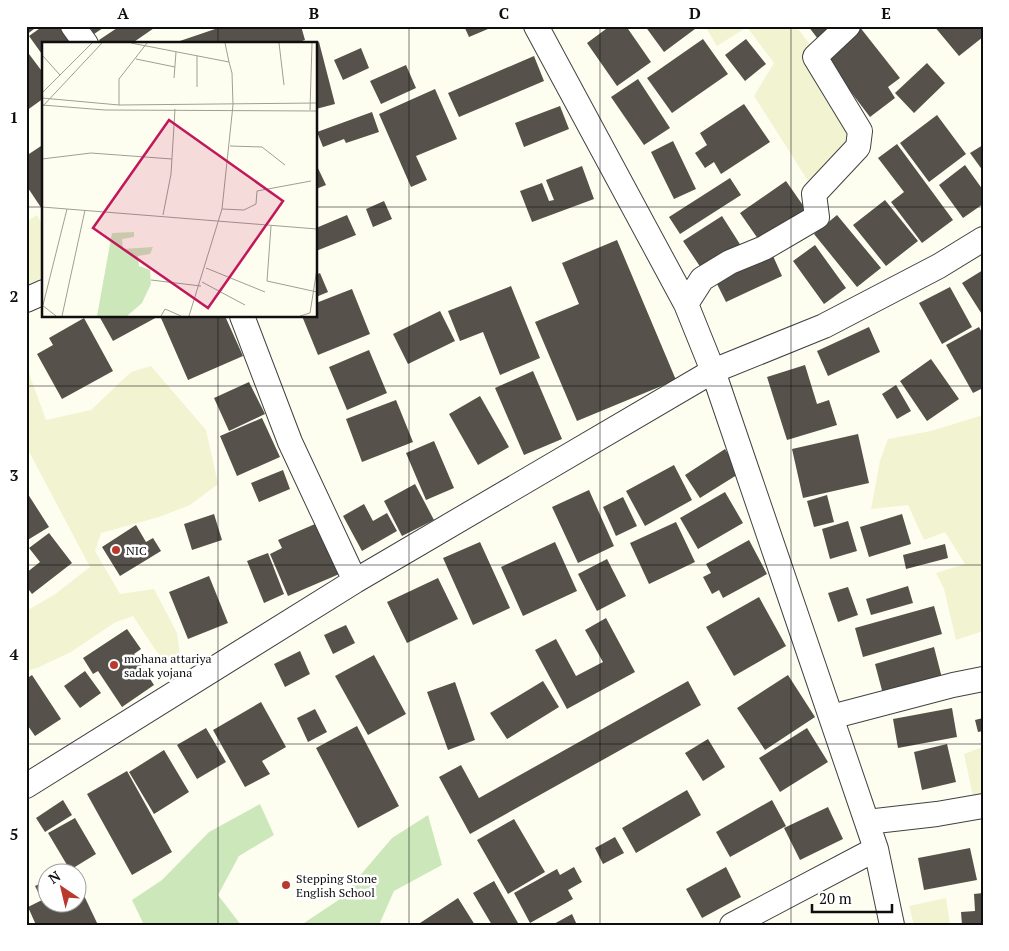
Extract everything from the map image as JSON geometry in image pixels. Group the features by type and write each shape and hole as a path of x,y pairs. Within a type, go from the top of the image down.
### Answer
{"street":[{"path":"73,26 85,42"},
{"path":"536,26 686,304 712,371 876,849 892,925"},
{"path":"686,304 702,279 730,262 764,248 817,217 814,194 858,147 860,131 815,57 848,26"},
{"path":"26,786 355,581 712,371 824,326 939,266 983,239"},
{"path":"26,300 42,293"},
{"path":"243,318 290,442 355,581"},
{"path":"831,717 983,679"},
{"path":"867,822 937,814 983,806"},
{"path":"732,925 876,849"}],"green space":[{"path":"705,26 796,26 811,46 852,137 808,181 754,96 774,63 747,27 717,46"},
{"path":"37,215 42,224 42,278 26,285 26,222"},
{"path":"26,365 46,420 91,410 131,372 151,366 206,430 218,484 190,505 159,517 101,533 95,551 120,594 154,589 177,633 181,663 164,663 133,616 114,623 71,652 37,668 26,671 26,611 54,595 90,567 26,446"},
{"path":"983,415 983,631 956,640 944,589 936,573 965,564 945,532 924,540 908,505 871,509 880,461 888,439 931,431"},
{"path":"983,747 983,794 973,796 964,754"},
{"path":"260,804 274,835 239,856 218,895 241,925 144,925 132,900 162,880 209,832"},
{"path":"428,815 442,865 394,891 379,925 301,925 340,899 392,838"},
{"path":"946,898 950,925 914,925 909,906"}],"building":[{"path":"26,26 38,26 26,35"},
{"path":"43,26 60,26 71,42 42,42 42,54 29,36"},
{"path":"89,26 106,26 94,34"},
{"path":"120,26 157,26 134,42 100,42 99,40"},
{"path":"224,26 301,26 305,40 299,42 177,42"},
{"path":"464,26 495,26 469,37"},
{"path":"610,26 626,26 651,62 617,86 587,43"},
{"path":"645,26 699,26 664,52"},
{"path":"808,26 834,26 818,39"},
{"path":"859,26 900,78 888,87 895,98 870,117 822,54"},
{"path":"934,26 983,26 983,37 959,56"},
{"path":"703,39 728,74 672,113 647,78"},
{"path":"746,39 766,64 745,81 725,55"},
{"path":"318,42 335,104 318,108"},
{"path":"361,48 369,68 343,80 334,60"},
{"path":"26,50 42,71 42,99 26,111"},
{"path":"534,56 544,81 459,117 448,93"},
{"path":"927,63 945,83 914,113 895,93"},
{"path":"406,65 416,88 381,104 370,81"},
{"path":"638,79 670,128 644,145 611,97"},
{"path":"435,89 457,139 416,156 427,180 411,187 379,114"},
{"path":"744,104 770,142 721,174 714,162 705,168 695,153 707,145 700,133"},
{"path":"560,106 569,129 524,147 515,123"},
{"path":"372,112 379,132 346,143 344,139 323,147 318,132"},
{"path":"937,115 966,154 929,182 900,143"},
{"path":"673,141 696,189 674,199 651,152"},
{"path":"897,144 953,220 922,243 891,202 904,192 878,158"},
{"path":"42,145 42,209 26,185 26,156"},
{"path":"983,145 983,171 970,153"},
{"path":"965,165 983,190 983,204 963,218 939,185"},
{"path":"582,166 594,199 532,222 520,191 542,183 549,201 554,200 546,180"},
{"path":"318,168 326,185 318,188"},
{"path":"730,178 741,195 680,234 669,217"},
{"path":"786,181 809,214 763,246 740,213"},
{"path":"885,200 918,241 886,266 853,225"},
{"path":"384,201 392,219 373,227 366,209"},
{"path":"347,215 356,235 318,250 318,227"},
{"path":"837,215 881,268 857,287 814,234"},
{"path":"722,216 743,249 705,274 683,241"},
{"path":"617,240 676,380 577,421 535,322 579,304 562,263"},
{"path":"815,245 846,288 824,304 793,261"},
{"path":"769,247 782,276 726,302 712,274"},
{"path":"983,270 983,316 962,283"},
{"path":"320,273 328,292 318,296 318,274"},
{"path":"511,286 540,358 500,375 483,332 460,341 448,311"},
{"path":"950,287 972,327 942,344 919,303"},
{"path":"352,289 370,334 318,355 303,318 318,318 318,302"},
{"path":"440,311 455,341 408,364 393,334"},
{"path":"84,318 113,371 62,399 37,354 53,345 49,338"},
{"path":"100,318 155,318 113,341"},
{"path":"161,318 226,318 243,356 188,380"},
{"path":"869,327 880,352 828,376 817,351"},
{"path":"979,327 983,334 983,388 973,393 946,345"},
{"path":"369,350 387,393 347,410 329,367"},
{"path":"931,359 959,399 927,421 900,381"},
{"path":"805,365 817,404 829,400 837,425 787,440 767,377"},
{"path":"533,371 562,439 524,455 495,388"},
{"path":"249,382 265,414 229,431 214,398"},
{"path":"896,385 911,411 897,419 882,394"},
{"path":"480,396 509,447 478,465 449,414"},
{"path":"396,400 413,442 362,462 346,419"},
{"path":"262,418 280,457 237,476 220,436"},
{"path":"858,434 869,483 803,498 792,449"},
{"path":"434,441 454,488 426,500 406,453"},
{"path":"725,449 740,473 700,498 685,475"},
{"path":"674,465 692,500 645,526 626,491"},
{"path":"283,470 290,489 259,502 251,483"},
{"path":"415,484 434,520 402,536 384,501"},
{"path":"589,490 614,546 578,563 552,507"},
{"path":"26,491 49,527 26,541"},
{"path":"725,492 743,523 698,549 680,518"},
{"path":"827,495 834,522 814,527 807,501"},
{"path":"623,497 637,526 616,536 603,507"},
{"path":"364,504 373,521 387,513 397,531 362,551 343,516"},
{"path":"214,514 222,540 192,550 184,524"},
{"path":"902,514 911,544 869,557 860,527"},
{"path":"322,521 344,572 288,596 270,554 282,548 278,540"},
{"path":"848,521 857,551 830,559 822,529"},
{"path":"676,522 695,562 649,584 630,543"},
{"path":"136,525 146,542 153,538 161,551 120,576 102,547"},
{"path":"49,533 72,563 32,594 26,586 26,573 40,562 29,548"},
{"path":"749,540 767,574 723,598 719,590 712,594 703,577 711,573 706,564"},
{"path":"480,542 510,608 473,625 443,558"},
{"path":"555,542 577,591 523,616 501,567"},
{"path":"945,544 948,558 906,569 903,555"},
{"path":"268,553 284,594 264,603 247,561"},
{"path":"607,559 626,596 597,611 578,574"},
{"path":"209,576 228,623 188,639 169,592"},
{"path":"438,578 458,619 407,643 387,602"},
{"path":"908,586 913,603 871,615 866,599"},
{"path":"848,587 858,615 838,622 828,593"},
{"path":"759,597 786,646 734,676 706,627"},
{"path":"934,606 942,634 863,657 855,628"},
{"path":"606,618 635,672 567,709 535,650 556,639 576,676 603,662 585,630"},
{"path":"346,625 355,643 333,654 324,635"},
{"name":"mohana attariya sadak yojana","path":"127,629 141,649 134,654 154,685 122,707 98,671 93,674 83,658"},
{"path":"934,647 943,682 884,698 875,664"},
{"path":"300,651 310,674 285,687 274,664"},
{"path":"374,655 406,714 368,735 335,676"},
{"path":"85,671 101,693 80,708 64,686"},
{"path":"32,675 61,719 35,736 26,723 26,679"},
{"path":"788,675 815,717 765,750 737,708"},
{"path":"543,681 559,707 507,739 490,713"},
{"path":"688,681 701,705 470,834 439,777 461,765 479,798"},
{"path":"455,682 475,740 448,750 427,692"},
{"path":"261,702 286,747 262,761 270,774 245,787 213,730"},
{"path":"952,708 957,737 898,748 893,719"},
{"path":"315,709 327,732 308,742 297,718"},
{"path":"983,718 983,731 978,732 975,720"},
{"path":"357,726 399,806 358,828 316,748"},
{"path":"206,728 226,762 197,779 177,745"},
{"path":"807,728 828,762 780,792 759,758"},
{"path":"708,739 725,767 703,781 685,753"},
{"path":"947,744 956,782 922,790 914,752"},
{"path":"164,750 189,792 154,814 129,772"},
{"path":"127,771 172,852 132,875 87,794"},
{"path":"687,790 701,815 636,853 622,828"},
{"path":"63,800 72,815 45,832 36,818"},
{"path":"772,800 786,826 730,857 716,832"},
{"path":"828,807 843,839 800,860 784,828"},
{"path":"75,818 96,854 80,864 66,864 48,833"},
{"path":"514,819 545,872 508,894 477,840"},
{"path":"615,837 624,853 603,864 595,848"},
{"path":"970,848 977,880 924,890 918,858"},
{"path":"574,867 582,882 568,890 573,899 530,923 514,893 557,869 560,875"},
{"path":"726,867 741,897 702,918 686,889"},
{"path":"494,881 518,923 515,925 492,925 473,893"},
{"path":"983,893 983,925 962,925 961,912 975,911 974,894"},
{"path":"458,898 475,925 417,925"},
{"path":"38,902 38,914 88,914 88,904 98,925 36,925 28,907"},
{"path":"572,914 577,925 552,925"}],"place":[{"name":"NIC","path":"116,550"},
{"name":"mohana attariya sadak yojana","path":"114,665"},
{"name":"Stepping Stone English School","path":"286,885"}]}
